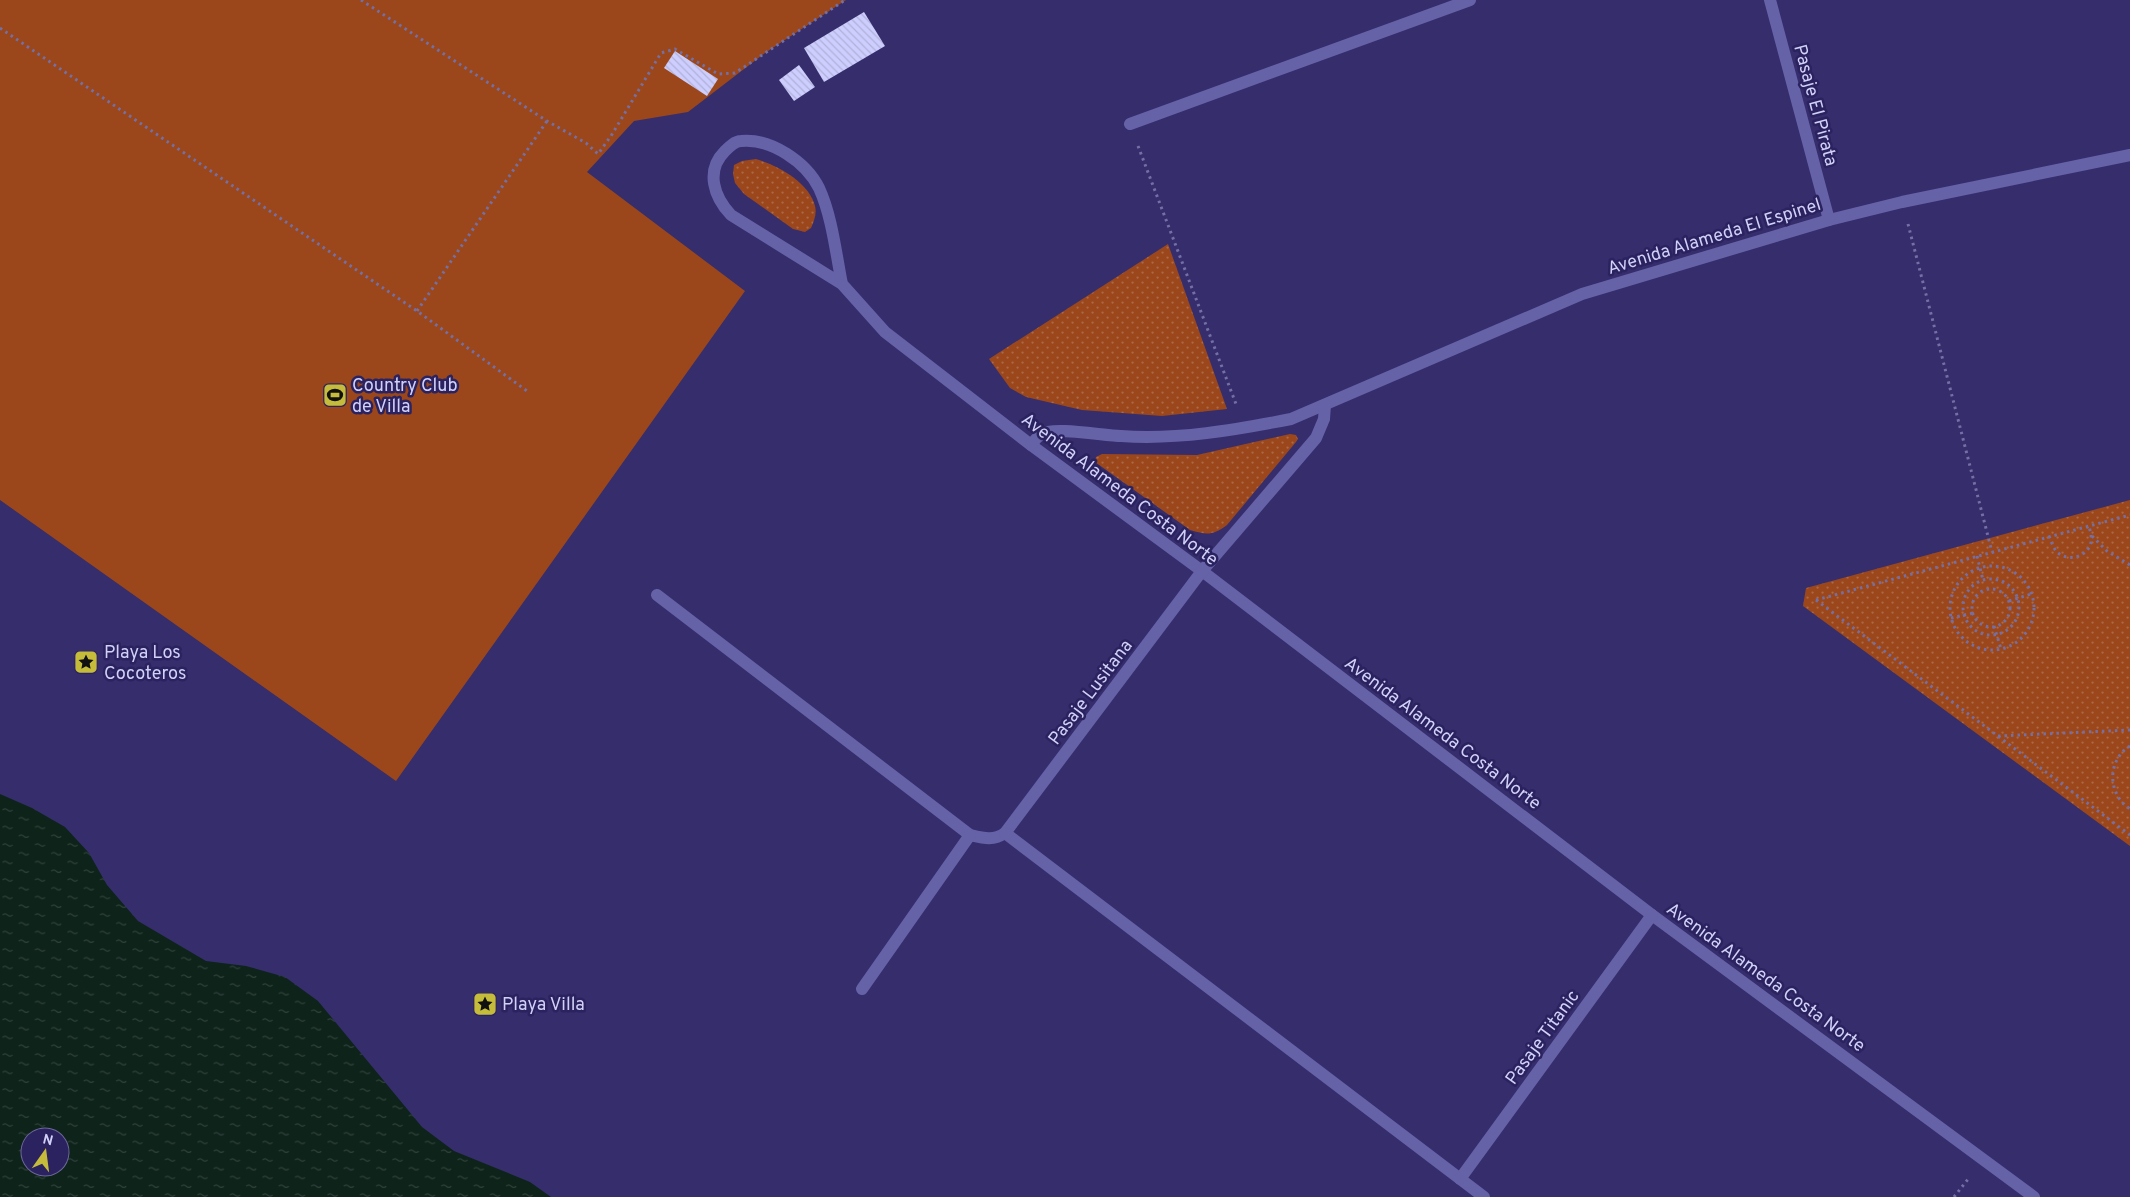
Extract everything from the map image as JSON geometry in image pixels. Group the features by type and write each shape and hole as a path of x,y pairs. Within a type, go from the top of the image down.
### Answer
{"street":[{"path":"1130,124 1470,0"},
{"name":"Pasaje El Pirata","path":"1770,0 1829,220"},
{"name":"Avenida Alameda Costa Norte","path":"842,284 825,205 818,187 806,171 792,158 776,148 758,142 739,140 729,147 721,155 714,177 715,191 721,204 731,215 842,284 886,332 1031,445 1202,571 1652,915 2034,1197"},
{"name":"Avenida Alameda El Espinel","path":"1031,445 1042,433 1058,430 1122,436 1183,436 1246,428 1291,419 1582,294 1829,220 1902,202 2130,154"},
{"path":"1202,571 1316,438 1324,419 1324,405"},
{"name":"Pasaje Lusitana","path":"1006,833 1202,571"},
{"path":"657,595 970,835 985,838 999,837 1006,833 1484,1197"},
{"path":"862,989 970,835"},
{"name":"Pasaje Titanic","path":"1460,1179 1652,915"}],"path":[{"path":"361,0 547,121 586,143 598,154 611,136 661,53 675,49 718,74 735,73 845,0"},
{"path":"0,28 417,311 527,391"},
{"path":"417,311 547,121"},
{"path":"1130,124 1246,428"},
{"path":"1902,202 1992,552"},
{"path":"2130,515 1816,600 2130,835"},
{"path":"2088,526 2092,536 2107,551 2130,566"},
{"path":"2049,536 2054,549 2059,554 2072,558 2084,553 2089,548 2092,536"},
{"path":"1977,556 1983,580"},
{"path":"1994,566 2007,569 2028,586 2031,594 2034,611 2031,624 2024,635 2014,644 2001,649 1987,650 1973,645 1961,637 1954,625 1950,611 1951,597 1957,584 1968,574 1980,568 1994,566"},
{"path":"1992,579 2010,586 2017,598 2019,604 2015,623 2008,630 1996,635 1982,634 1974,630 1968,624 1964,615 1963,607 1968,590 1983,580 1992,579"},
{"path":"1985,590 2002,592 2009,601 2010,607 2007,618 2003,623 1994,626 1985,626 1979,622 1973,613 1975,599 1985,590"},
{"path":"2009,601 2031,594"},
{"path":"1952,618 1973,613"},
{"path":"1994,626 2001,649"},
{"path":"1997,736 2130,730"},
{"path":"2130,746 2116,760 2112,771 2112,784 2117,796 2130,808"}],"shaded area":[{"name":"Country Club de Villa","path":"0,0 846,0 765,53 688,112 634,121 587,172 745,291 396,781 0,500"},
{"path":"756,159 782,170 806,189 812,197 816,209 811,228 805,232 793,229 744,194 735,183 734,165 742,161"},
{"path":"1168,244 1227,409 1162,416 1082,410 1026,397 1010,388 989,359"},
{"path":"1290,434 1296,435 1298,439 1296,442 1227,525 1209,534 1190,530 1095,462 1096,457 1102,454 1197,455"},
{"path":"2130,500 2130,846 1803,606 1806,588"}],"water":[{"path":"0,794 32,808 65,827 89,853 107,885 138,921 206,961 246,966 285,977 318,1001 422,1127 454,1151 530,1182 551,1197 0,1197"}],"building":[{"path":"864,12 885,46 824,82 804,48"},
{"path":"675,51 718,79 707,96 664,68"},
{"path":"799,65 815,87 794,101 779,80"}],"place":[{"name":"Country Club de Villa","path":"335,395"},
{"name":"Playa Los Cocoteros","path":"86,662"},
{"name":"Playa Villa","path":"485,1004"}]}
